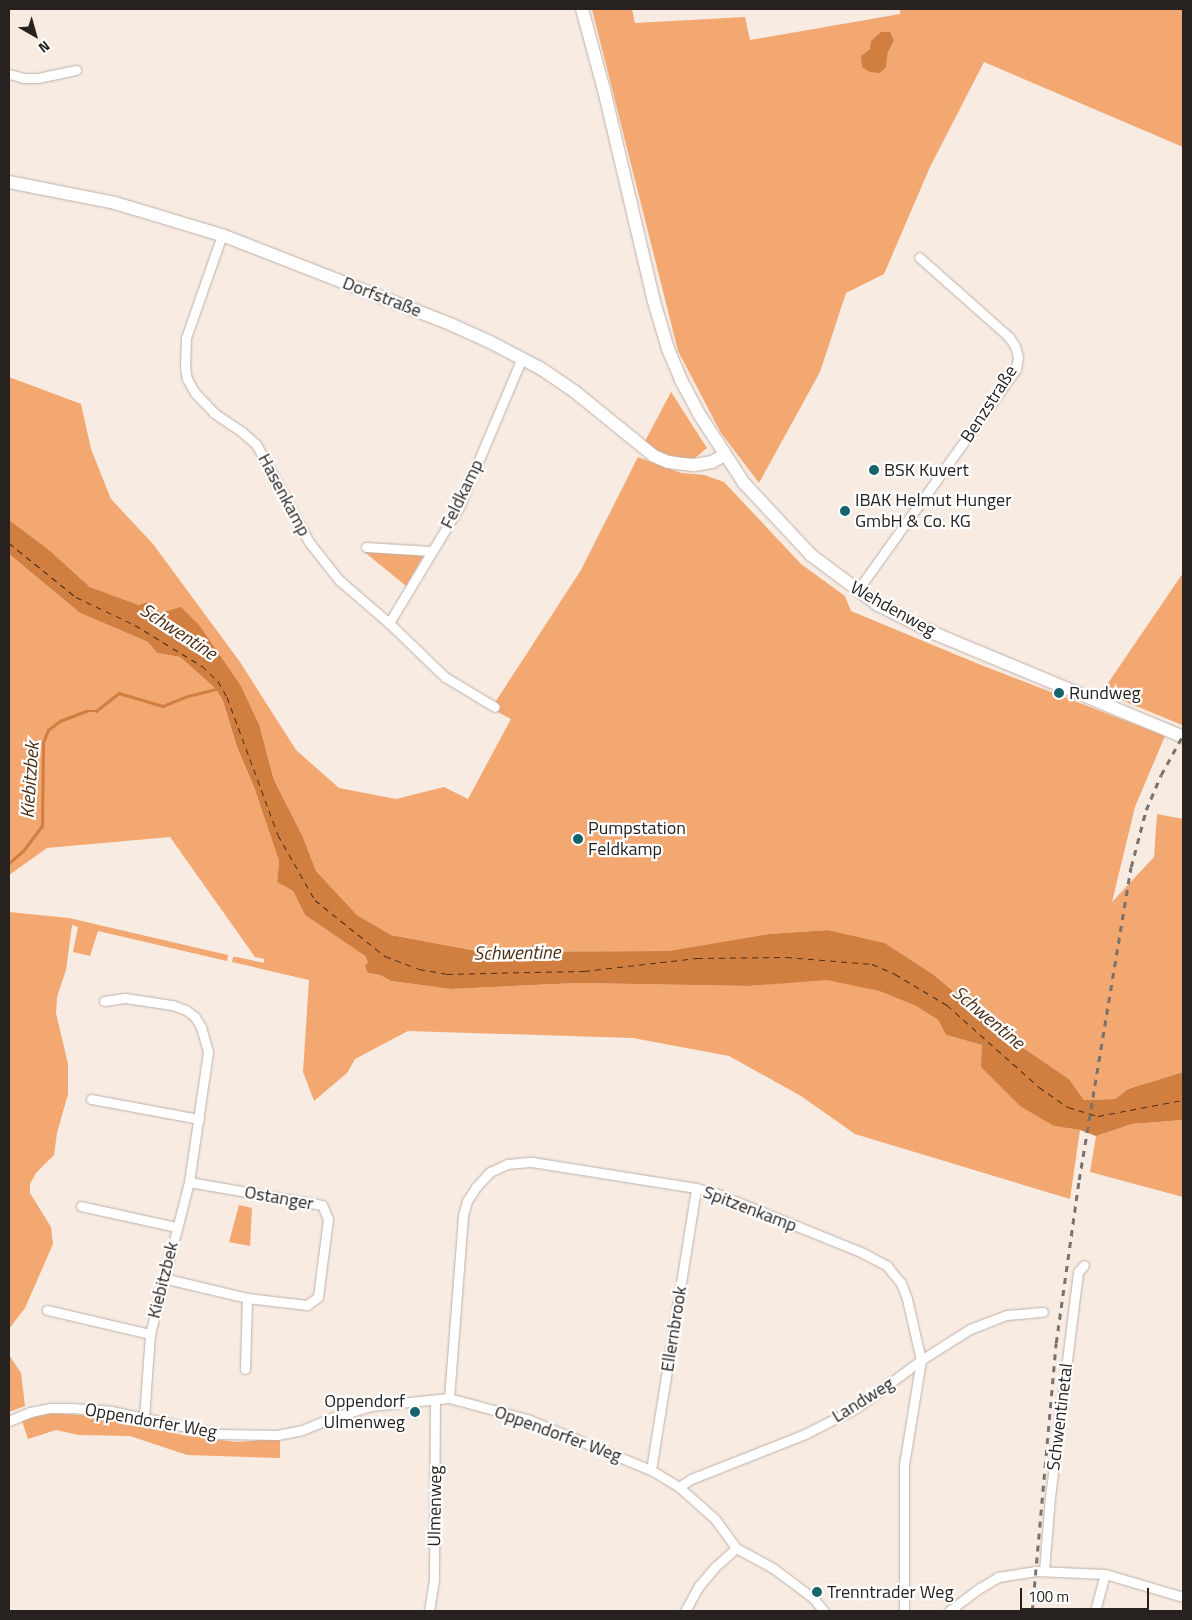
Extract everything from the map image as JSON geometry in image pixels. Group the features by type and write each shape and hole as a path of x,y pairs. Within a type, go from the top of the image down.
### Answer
{"main road":[{"name":"Wehdenweg","path":"582,9 604,90 653,298 668,349 681,380 724,455 774,518 811,555 878,605 936,634 1183,737"},
{"name":"Dorfstraße","path":"9,182 115,204 222,235 450,324 522,358 574,391 654,456 668,462 694,465 712,462 724,455"}],"street":[{"path":"9,74 24,78 38,78 76,70"},
{"name":"Hasenkamp","path":"222,235 186,338 184,356 188,379 195,394 205,406 249,437 262,451 319,556 339,580 389,623 445,677 495,707"},
{"name":"Benzstraße","path":"857,591 1016,369 1018,357 1015,346 1009,337 919,257"},
{"name":"Feldkamp","path":"389,623 459,507 522,358"},
{"path":"366,547 431,551"},
{"name":"Kiebitzbek","path":"104,1001 125,998 172,1005 186,1010 195,1017 201,1026 208,1052 189,1182 150,1334 144,1417"},
{"path":"91,1100 199,1119"},
{"name":"Spitzenkamp","path":"449,1398 463,1215 467,1201 490,1172 507,1164 532,1162 696,1188 715,1193 852,1249 887,1266 901,1283 907,1299 921,1360 904,1465 904,1611"},
{"name":"Ostanger","path":"163,1278 247,1298 307,1306 318,1297 328,1218 322,1205 189,1182"},
{"name":"Ellernbrook","path":"651,1470 696,1188"},
{"name":"Kiebitzbek","path":"81,1206 176,1227"},
{"name":"Schwentinetal","path":"1044,1571 1050,1498 1078,1272 1084,1265"},
{"path":"245,1370 247,1298"},
{"name":"Kiebitzbek","path":"47,1310 150,1334"},
{"name":"Landweg","path":"679,1487 691,1479 771,1448 835,1419 880,1393 921,1360 970,1329 996,1319 1026,1312 1043,1312"},
{"name":"Oppendorfer Weg","path":"9,1421 30,1412 50,1408 111,1411 220,1434 277,1435 302,1430 371,1406 449,1398 527,1419 651,1470 679,1487 714,1519 736,1548 773,1568 813,1598 824,1611"},
{"name":"Ulmenweg","path":"429,1611 434,1579 435,1400"},
{"path":"685,1611 710,1573 736,1548"},
{"path":"949,1611 998,1577 1012,1573 1044,1571 1103,1574 1183,1597"},
{"path":"1095,1611 1103,1574"}],"shaded area":[{"path":"592,9 632,9 635,23 745,17 750,40 900,14 900,9 1183,9 1183,147 984,62 930,167 884,274 846,293 820,372 759,483 721,433 678,351","holes":["894,41 888,52 886,67 861,56 870,49"]},
{"path":"9,377 81,404 91,449 111,499 153,544 240,662 296,750 339,788 396,799 444,787 468,799 511,719 496,711 496,701 581,570 638,457 681,473 704,475 724,482 801,564 845,596 851,611 981,665 1165,736 1135,807 1112,902 1154,857 1157,814 1183,819 1183,1072 1128,1089 1115,1099 1084,1100 1069,1079 1010,1039 934,975 885,943 828,930 769,934 668,951 482,952 391,935 357,915 316,871 303,837 274,780 259,724 241,686 147,602 139,605 90,587 48,549 9,520"},
{"path":"671,392 707,448 695,458 681,460 667,458 644,443"},
{"path":"362,550 421,550 425,553 406,586"},
{"path":"9,554 80,613 148,642 157,653 180,657 216,689 223,701 237,747 254,787 279,861 277,882 293,891 305,915 365,956 368,962 368,973 380,975 391,981 451,989 577,983 749,986 827,979 879,991 916,1006 938,1020 946,1035 982,1045 1054,1126 1080,1130 1070,1199 855,1134 801,1096 729,1056 633,1038 408,1031 355,1059 347,1073 314,1101 303,1072 309,980 232,962 233,957 264,963 264,959 255,957 170,837 47,848 9,875"},
{"path":"1183,573 1183,724 1182,725 1102,692"},
{"path":"9,912 69,918 228,955 227,961 98,931 90,956 73,952 78,927 72,925 66,970 57,997 56,1013 68,1064 68,1094 57,1133 54,1155 36,1173 30,1184 30,1193 51,1227 53,1244 25,1308 9,1329"},
{"path":"1183,1120 1183,1197 1090,1172 1096,1136 1132,1124"},
{"path":"239,1205 252,1208 250,1246 229,1242"},
{"path":"9,1355 21,1373 25,1406 9,1412"},
{"path":"48,1413 128,1418 182,1435 236,1442 280,1439 280,1458 187,1455 130,1436 79,1435 56,1430 28,1439 22,1421"}],"water":[{"path":"881,32 890,32 894,41 888,52 886,67 880,73 870,72 862,67 861,56 870,49 871,41"},
{"name":"Schwentine","path":"9,520 48,549 90,587 139,605 147,602 160,613 181,607 199,625 241,686 259,724 274,780 303,837 316,871 357,915 391,935 482,952 668,951 769,934 828,930 885,943 934,975 1010,1039 1069,1079 1084,1100 1115,1099 1128,1089 1183,1072 1183,1120 1132,1124 1096,1136 1080,1130 1054,1126 1020,1106 981,1067 982,1045 946,1035 938,1020 916,1006 879,991 827,980 749,986 577,983 451,989 391,981 380,975 368,973 365,966 368,962 365,956 305,915 293,891 277,882 279,861 254,787 237,747 223,701 216,689 180,657 157,653 148,642 80,613 9,554"}],"waterway":[{"name":"Kiebitzbek","path":"9,863 23,851 42,826 43,743 48,730 60,721 86,711 96,711 119,693 163,706 188,696 216,689 216,686"}],"ferry route":[{"path":"9,543 76,597 135,625 202,666 218,681 227,697 278,835 315,900 385,956 419,969 447,974 584,971 697,958 786,957 872,964 895,974 947,1005 1039,1087 1068,1107 1098,1116 1183,1100"}],"railway":[{"path":"1032,1611 1056,1343 1079,1180 1131,867 1146,810 1161,775 1183,735"}],"place":[{"name":"BSK Kuvert","path":"874,470"},
{"name":"IBAK Helmut Hunger GmbH & Co. KG","path":"845,511"},
{"name":"Rundweg","path":"1059,693"},
{"name":"Pumpstation Feldkamp","path":"578,839"},
{"name":"Oppendorf Ulmenweg","path":"415,1412"},
{"name":"Trenntrader Weg","path":"817,1592"}]}
